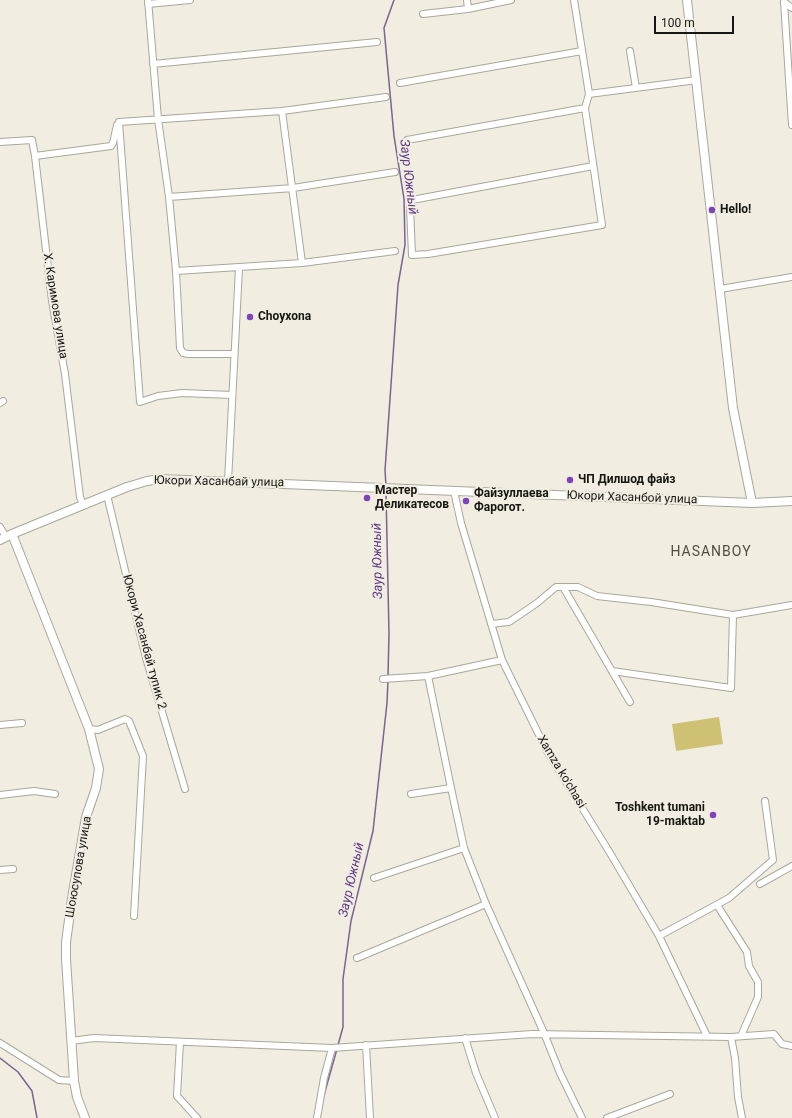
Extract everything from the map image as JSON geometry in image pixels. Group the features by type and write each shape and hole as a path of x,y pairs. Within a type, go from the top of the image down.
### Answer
{"street":[{"path":"190,0 148,2 158,119 169,197 176,271 180,348 183,353 188,354 234,354"},
{"path":"467,0 468,9"},
{"path":"423,14 468,9 511,0"},
{"path":"574,0 589,94 585,108 602,225 428,254 412,255 410,207 412,200 593,166"},
{"path":"687,0 733,408 752,503"},
{"path":"792,8 784,2 792,126"},
{"path":"153,64 378,42"},
{"path":"400,83 582,51"},
{"path":"630,51 636,88"},
{"path":"589,94 697,80"},
{"path":"119,122 282,111 386,97"},
{"path":"407,140 585,108"},
{"path":"282,111 302,263"},
{"path":"36,156 107,147 113,143 119,122"},
{"path":"119,122 140,402 158,396 182,393 232,395"},
{"name":"Х. Каримова улица","path":"0,142 32,140 36,156 52,301 65,374 80,497 83,504"},
{"path":"113,143 120,145"},
{"path":"169,197 293,188 395,172"},
{"path":"176,271 302,263 395,251"},
{"path":"228,481 239,268"},
{"path":"720,289 792,277"},
{"name":"Юкори Хасанбай улица","path":"6,537 83,504 134,484 150,480 167,479 377,487"},
{"name":"Юкори Хасанбой улица","path":"377,487 752,503 792,501"},
{"name":"Xamza ko'chasi","path":"454,491 461,522 502,660 547,751 659,936 707,1036"},
{"name":"Юкори Хасанбай тупик 2","path":"107,495 146,658 185,789"},
{"path":"0,527 6,537"},
{"name":"Шоюсупова улица","path":"6,537 88,729 97,757 99,775 92,802 86,817 67,933 66,959 74,1081 77,1097 85,1118"},
{"path":"491,624 509,622 537,603 556,587 578,587 596,596 651,602 733,615 792,604"},
{"path":"563,587 630,702"},
{"path":"612,671 731,688 733,615"},
{"path":"383,679 428,676 502,660"},
{"path":"428,676 464,848 486,904 560,1073 582,1118"},
{"path":"88,729 98,730 125,719 129,721 144,756 134,916"},
{"path":"0,725 22,723"},
{"path":"411,794 451,788"},
{"path":"0,795 34,791 55,794"},
{"path":"659,936 729,898 774,860 765,802"},
{"path":"374,878 464,848"},
{"path":"760,884 792,866"},
{"path":"0,870 13,869"},
{"path":"356,958 486,904"},
{"path":"717,905 747,952 749,966 758,982 758,997 741,1036"},
{"path":"71,1041 94,1038 332,1048 464,1038 544,1034 731,1037 774,1034 782,1044 792,1046"},
{"path":"731,1037 742,1118"},
{"path":"464,1038 476,1073 496,1118"},
{"path":"180,1042 177,1096 197,1118"},
{"path":"0,1043 59,1080 74,1081"},
{"path":"366,1045 370,1118"},
{"path":"317,1118 324,1078 332,1048"},
{"path":"607,1118 670,1094"}],"shaded area":[{"path":"719,717 723,744 676,751 672,724"}],"waterway":[{"name":"Заур Южный","path":"386,486 385,470 398,285 405,245 404,199 394,136 384,28 394,0"},
{"name":"Заур Южный","path":"386,492 389,634 388,676"},
{"name":"Заур Южный","path":"338,1045 343,1027 343,979 351,921 373,831 387,703 388,680"},
{"name":"Заур Южный","path":"324,1095 337,1049"},
{"name":"HASANBOY","path":"0,1058 18,1072 32,1091 37,1118"}],"place":[{"name":"Hello!","path":"712,210"},
{"name":"Choyxona","path":"250,317"},
{"name":"ЧП Дилшод файз","path":"570,480"},
{"name":"Мастер Деликатесов","path":"367,498"},
{"name":"Файзуллаева Фарогот.","path":"466,501"},
{"name":"Toshkent tumani 19-maktab","path":"713,815"}],"district":[{"name":"HASANBOY","path":"711,552"}]}
